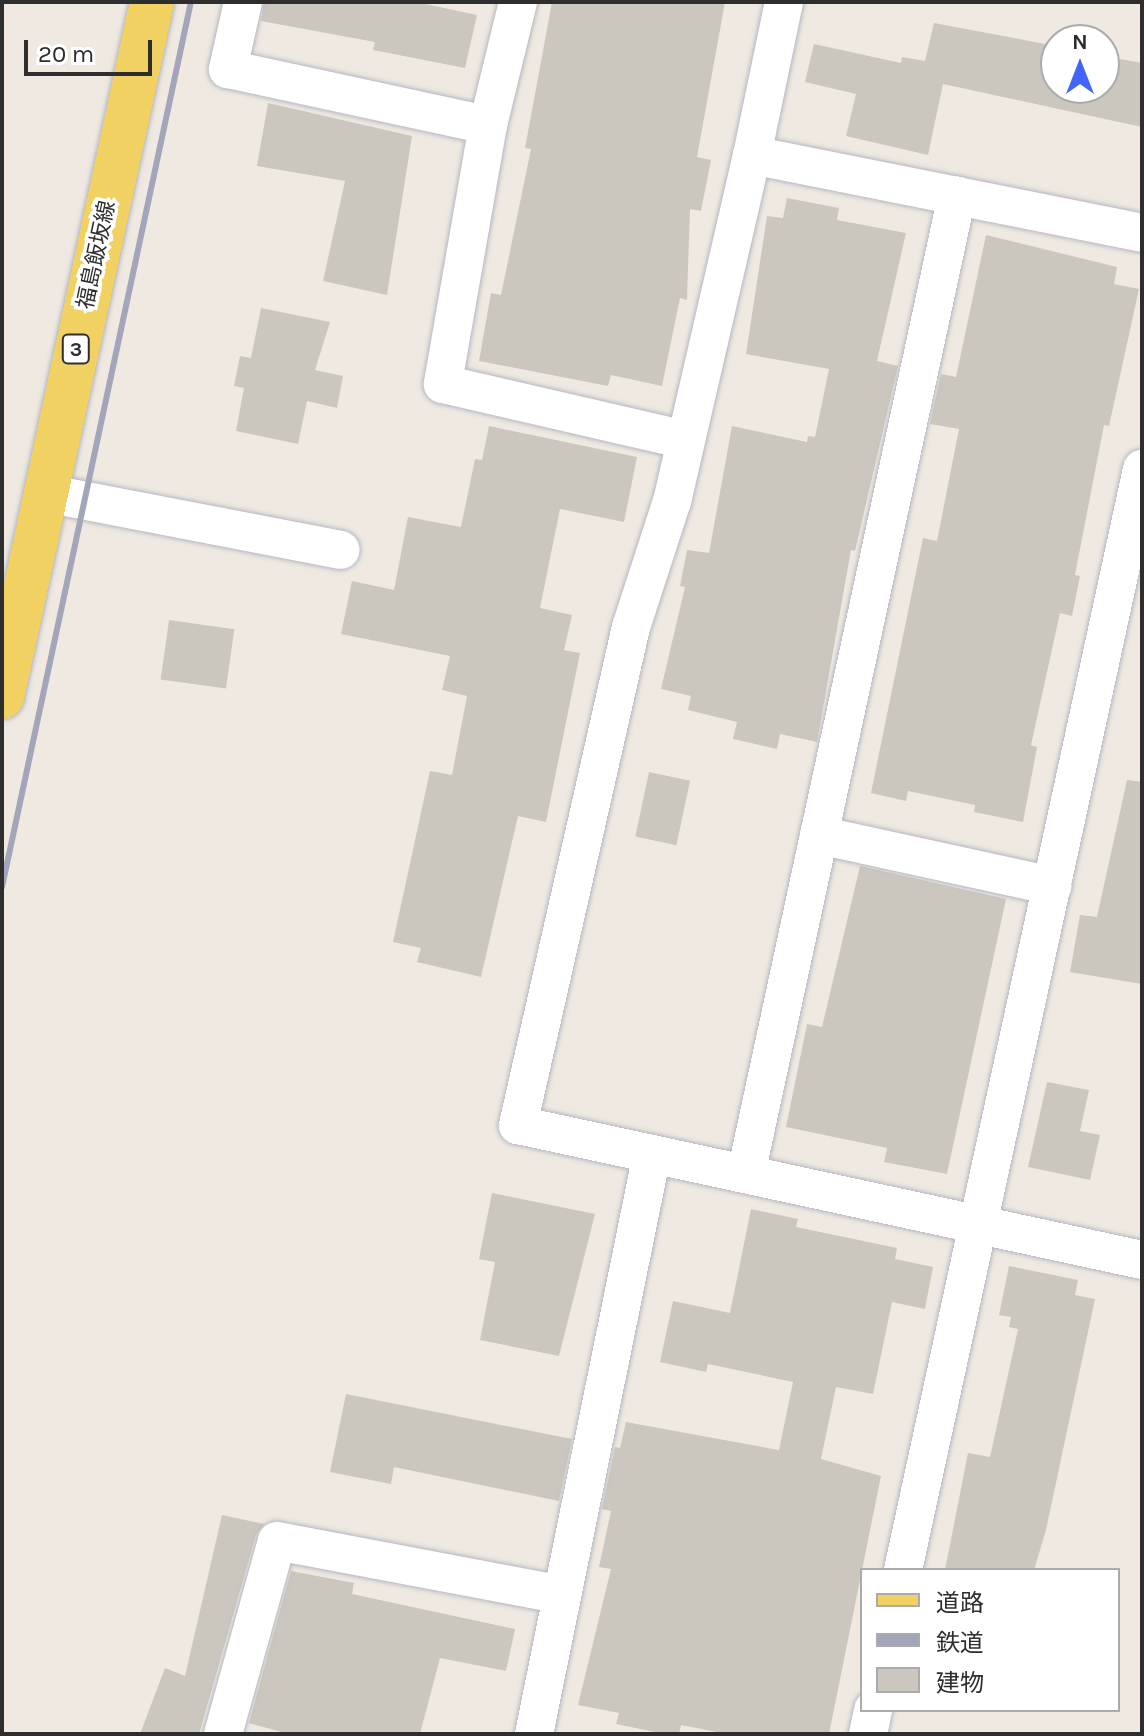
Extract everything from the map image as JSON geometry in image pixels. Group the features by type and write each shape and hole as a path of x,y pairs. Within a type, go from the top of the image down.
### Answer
{"main road":[{"name":"福島飯坂線","path":"2,697 152,2"}],"street":[{"path":"243,2 228,69 488,125"},
{"path":"518,2 488,125 443,384 686,440"},
{"path":"784,2 686,440 631,627 518,1125 1142,1260"},
{"path":"752,155 1142,233"},
{"path":"746,1174 957,196"},
{"path":"903,1568 1142,469"},
{"path":"45,493 341,550"},
{"path":"819,835 1052,886"},
{"path":"534,1734 652,1154"},
{"path":"223,1734 277,1541 562,1595"},
{"path":"868,1734 873,1712"}],"building":[{"path":"264,2 416,2 477,15 465,68 373,50 375,42 261,21"},
{"path":"552,2 725,2 697,157 711,160 701,211 690,209 687,300 680,298 662,386 611,375 608,386 479,361 491,293 501,295 531,149 525,148"},
{"path":"934,23 1040,43 1040,104 1120,104 1120,59 1142,63 1142,127 943,84 928,155 846,136 856,94 805,82 814,44 901,63 902,57 925,61"},
{"path":"268,103 412,136 387,295 323,281 345,181 257,166"},
{"path":"787,198 839,208 837,220 906,233 877,361 898,366 855,551 851,550 817,742 780,734 777,749 733,739 737,722 688,710 691,696 661,689 685,587 680,586 687,550 709,553 732,426 807,442 808,436 815,437 829,369 746,354 767,216 783,218"},
{"path":"986,235 1117,267 1114,284 1139,289 1109,426 1104,425 1075,575 1080,576 1072,616 1060,613 1031,745 1037,747 1023,822 974,812 975,805 908,791 906,801 871,793 923,538 937,541 959,429 930,424 941,374 956,377"},
{"path":"261,308 330,322 315,370 343,376 337,408 307,401 298,444 236,431 244,388 234,386 240,356 251,358"},
{"path":"489,426 637,457 624,522 560,509 540,608 572,615 564,650 580,653 546,822 518,816 481,977 417,962 421,948 393,942 430,771 452,775 467,696 442,690 450,656 341,634 352,581 394,590 408,517 461,527 475,459 482,460"},
{"path":"169,620 234,629 226,689 161,679"},
{"path":"649,772 690,781 676,845 635,837"},
{"path":"1127,780 1142,782 1142,984 1070,972 1080,915 1097,917"},
{"path":"860,866 1006,899 947,1174 884,1162 887,1148 786,1127 807,1024 822,1027"},
{"path":"1047,1082 1089,1090 1080,1131 1100,1135 1090,1180 1028,1167"},
{"path":"492,1193 595,1214 559,1356 480,1340 495,1262 479,1259"},
{"path":"751,1209 798,1219 796,1227 897,1248 895,1259 933,1267 925,1309 892,1302 873,1394 836,1387 821,1459 881,1476 860,1568 829,1734 727,1734 681,1725 679,1734 665,1734 616,1724 619,1713 578,1705 611,1569 599,1567 611,1511 602,1509 615,1447 620,1448 626,1422 779,1450 793,1382 708,1364 706,1372 660,1362 673,1301 730,1313"},
{"path":"1009,1266 1078,1280 1075,1295 1095,1299 1046,1530 1035,1568 945,1568 968,1453 990,1457 1018,1329 1009,1327 1011,1317 999,1315"},
{"path":"346,1394 572,1439 559,1501 394,1467 391,1484 330,1472"},
{"path":"222,1515 264,1524 256,1535 199,1734 140,1734 165,1668 185,1676"},
{"path":"291,1571 354,1583 352,1594 515,1629 506,1671 440,1658 420,1734 289,1734 249,1723"}],"railway":[{"path":"2,887 191,2"}]}
